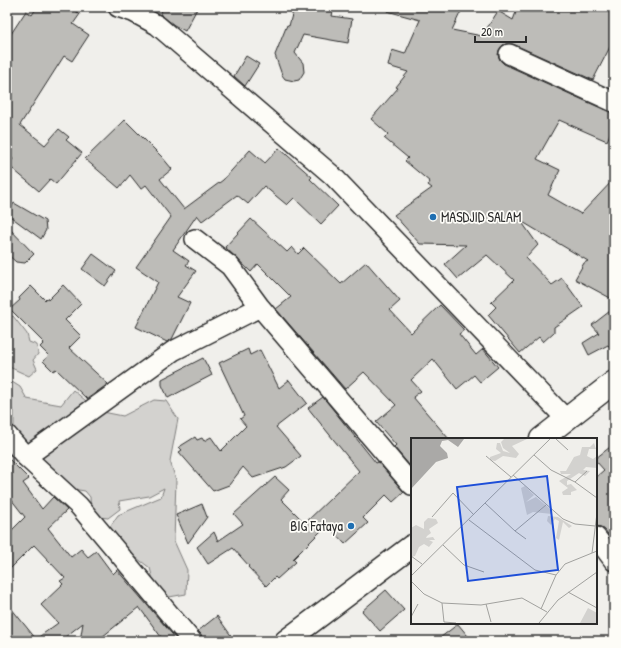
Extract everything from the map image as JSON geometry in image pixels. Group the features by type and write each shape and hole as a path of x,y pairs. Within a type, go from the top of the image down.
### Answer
{"main road":[{"path":"542,438 614,382"},
{"path":"286,641 411,547"}],"street":[{"path":"118,7 133,12 157,25 332,175 566,419"},
{"path":"508,54 614,102"},
{"path":"195,239 230,266 260,307 411,484"},
{"path":"26,457 173,351 260,307"},
{"path":"7,435 26,457 79,506 192,641"},
{"path":"597,538 614,561"}],"shaded area":[{"path":"13,316 27,334 29,342 37,345 38,354 33,360 37,369 29,376 7,366 7,318"},
{"path":"12,382 20,387 27,399 61,405 73,390 98,411 123,416 154,400 166,401 178,419 170,461 176,480 174,541 187,570 186,594 158,599 150,568 105,534 118,515 161,497 164,488 149,496 119,501 120,509 108,518 91,516 90,497 85,491 66,488 14,433 14,411 7,406 7,384"}],"building":[{"path":"37,7 69,7 80,14 73,24 89,35 72,61 64,56 20,125 45,145 59,129 69,137 66,140 82,153 56,184 50,179 39,191 8,165 13,159 7,154 7,40 26,11 32,15"},
{"path":"164,7 198,7 185,31 174,25 160,14"},
{"path":"294,7 334,7 332,16 352,19 348,43 303,35 295,53 303,63 304,72 299,80 294,81 285,79 282,75 275,55 287,25 289,26"},
{"path":"388,7 463,7 452,30 482,36 498,11 513,20 518,7 614,7 614,49 610,47 593,80 513,44 508,43 503,45 499,50 498,55 504,64 614,114 614,125 607,141 559,120 537,159 560,170 548,195 581,214 614,179 614,300 575,279 584,263 588,261 521,221 538,245 526,258 552,285 562,278 583,307 554,327 554,332 543,342 539,337 520,353 488,315 496,307 491,302 514,280 487,255 458,279 445,264 466,245 420,244 394,215 432,188 428,185 430,182 405,161 408,158 384,138 388,134 371,119 398,88 396,87 408,72 388,66 392,50 405,54 420,20 387,11"},
{"path":"246,56 259,64 245,86 234,76"},
{"path":"125,120 172,169 160,179 184,209 223,180 250,150 265,163 279,148 312,177 310,179 338,206 321,224 294,198 287,205 264,186 248,204 237,195 202,221 197,215 173,250 189,261 186,265 196,271 177,297 190,303 172,339 167,342 136,327 158,282 136,267 171,217 146,185 141,189 130,175 119,188 85,159"},
{"path":"14,203 45,221 46,230 41,239 7,214"},
{"path":"251,219 287,252 292,247 298,254 304,248 341,284 366,262 400,301 390,310 411,333 440,305 464,330 459,334 476,355 483,349 498,367 480,382 474,375 457,389 433,359 411,380 421,391 413,397 448,438 411,438 411,463 409,465 394,447 396,445 376,422 396,405 364,372 345,389 276,309 291,297 258,264 251,272 225,247"},
{"path":"7,226 34,254 25,263 16,262 7,254"},
{"path":"93,254 116,271 105,286 82,269"},
{"path":"63,285 81,304 65,320 81,336 69,348 108,384 87,399 56,369 53,371 43,361 49,356 40,347 44,343 10,309 20,300 19,298 31,286 45,300 47,298 48,300"},
{"path":"614,308 614,352 608,345 589,355 583,343 599,333 592,325"},
{"path":"248,349 250,355 260,350 279,388 289,380 307,403 276,427 301,456 286,467 253,478 243,467 229,485 213,491 179,452 182,450 179,447 195,437 197,440 202,438 204,441 211,437 221,451 246,426 240,419 244,416 219,363"},
{"path":"203,358 212,375 168,398 162,385 162,379"},
{"path":"323,397 376,463 378,462 404,492 393,502 386,495 363,518 368,523 345,544 331,529 330,530 326,526 293,559 296,562 277,579 275,577 266,586 233,548 208,564 197,547 214,532 218,541 243,524 234,514 275,477 289,490 281,499 305,523 359,471 308,408"},
{"path":"614,444 614,543 605,530 597,526 597,476 604,470 597,462 597,457"},
{"path":"7,457 29,479 23,483 42,509 53,497 67,510 48,528 71,557 81,549 88,557 96,551 113,574 117,570 178,641 164,641 139,607 102,637 101,641 80,641 83,623 60,641 7,641 7,603 36,639 58,623 41,605 63,584 60,581 65,578 34,545 7,572 7,535 25,517 7,494"},
{"path":"202,504 207,517 188,543 176,515"},
{"path":"386,590 404,610 380,631 362,611"},
{"path":"217,616 235,641 203,641 201,634 198,631"},
{"path":"458,624 472,641 436,641"}],"place":[{"name":"MASDJID SALAM","path":"433,217"},
{"name":"BIG Fataya","path":"351,526"}]}
